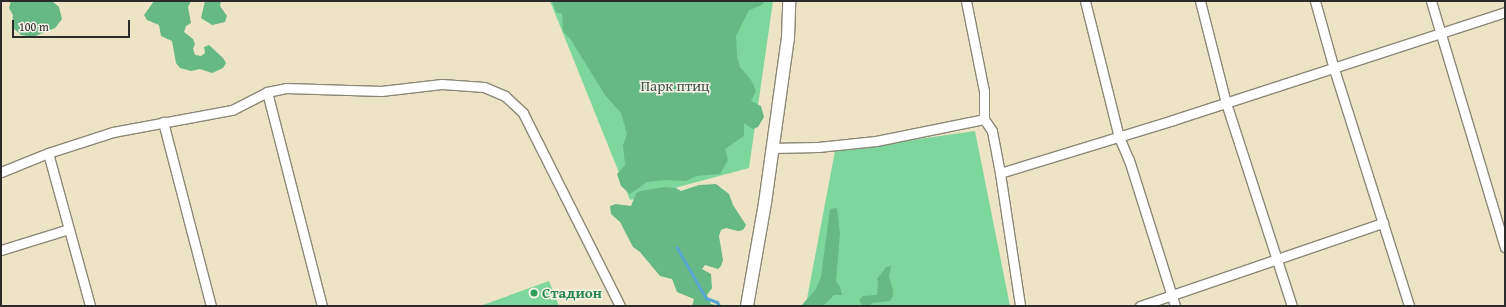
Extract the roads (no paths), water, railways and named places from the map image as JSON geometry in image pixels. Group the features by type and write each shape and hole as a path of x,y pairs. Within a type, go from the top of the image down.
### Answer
{"main road":[{"path":"747,306 788,38 790,1"}],"street":[{"path":"966,1 984,91 984,119 992,131 1000,173 1020,306"},
{"path":"1085,1 1119,137 1129,160 1175,306"},
{"path":"1200,1 1226,103 1292,306"},
{"path":"1315,1 1334,69 1409,306"},
{"path":"1431,1 1505,247"},
{"path":"1000,173 1334,69 1505,12"},
{"path":"1,172 48,153 113,132 232,110 267,92 286,88 381,91 442,84 484,87 505,96 523,113 620,306"},
{"path":"267,92 322,306"},
{"path":"772,148 818,147 876,140 984,119"},
{"path":"163,122 211,306"},
{"path":"48,153 90,306"},
{"path":"1140,306 1383,223"},
{"path":"1,250 69,229"}],"waterway":[{"path":"677,247 706,298 717,302 720,306"}],"place":[{"name":"Стадион","path":"534,293"}],"park label":[{"name":"Парк птиц","path":"675,86"}]}
